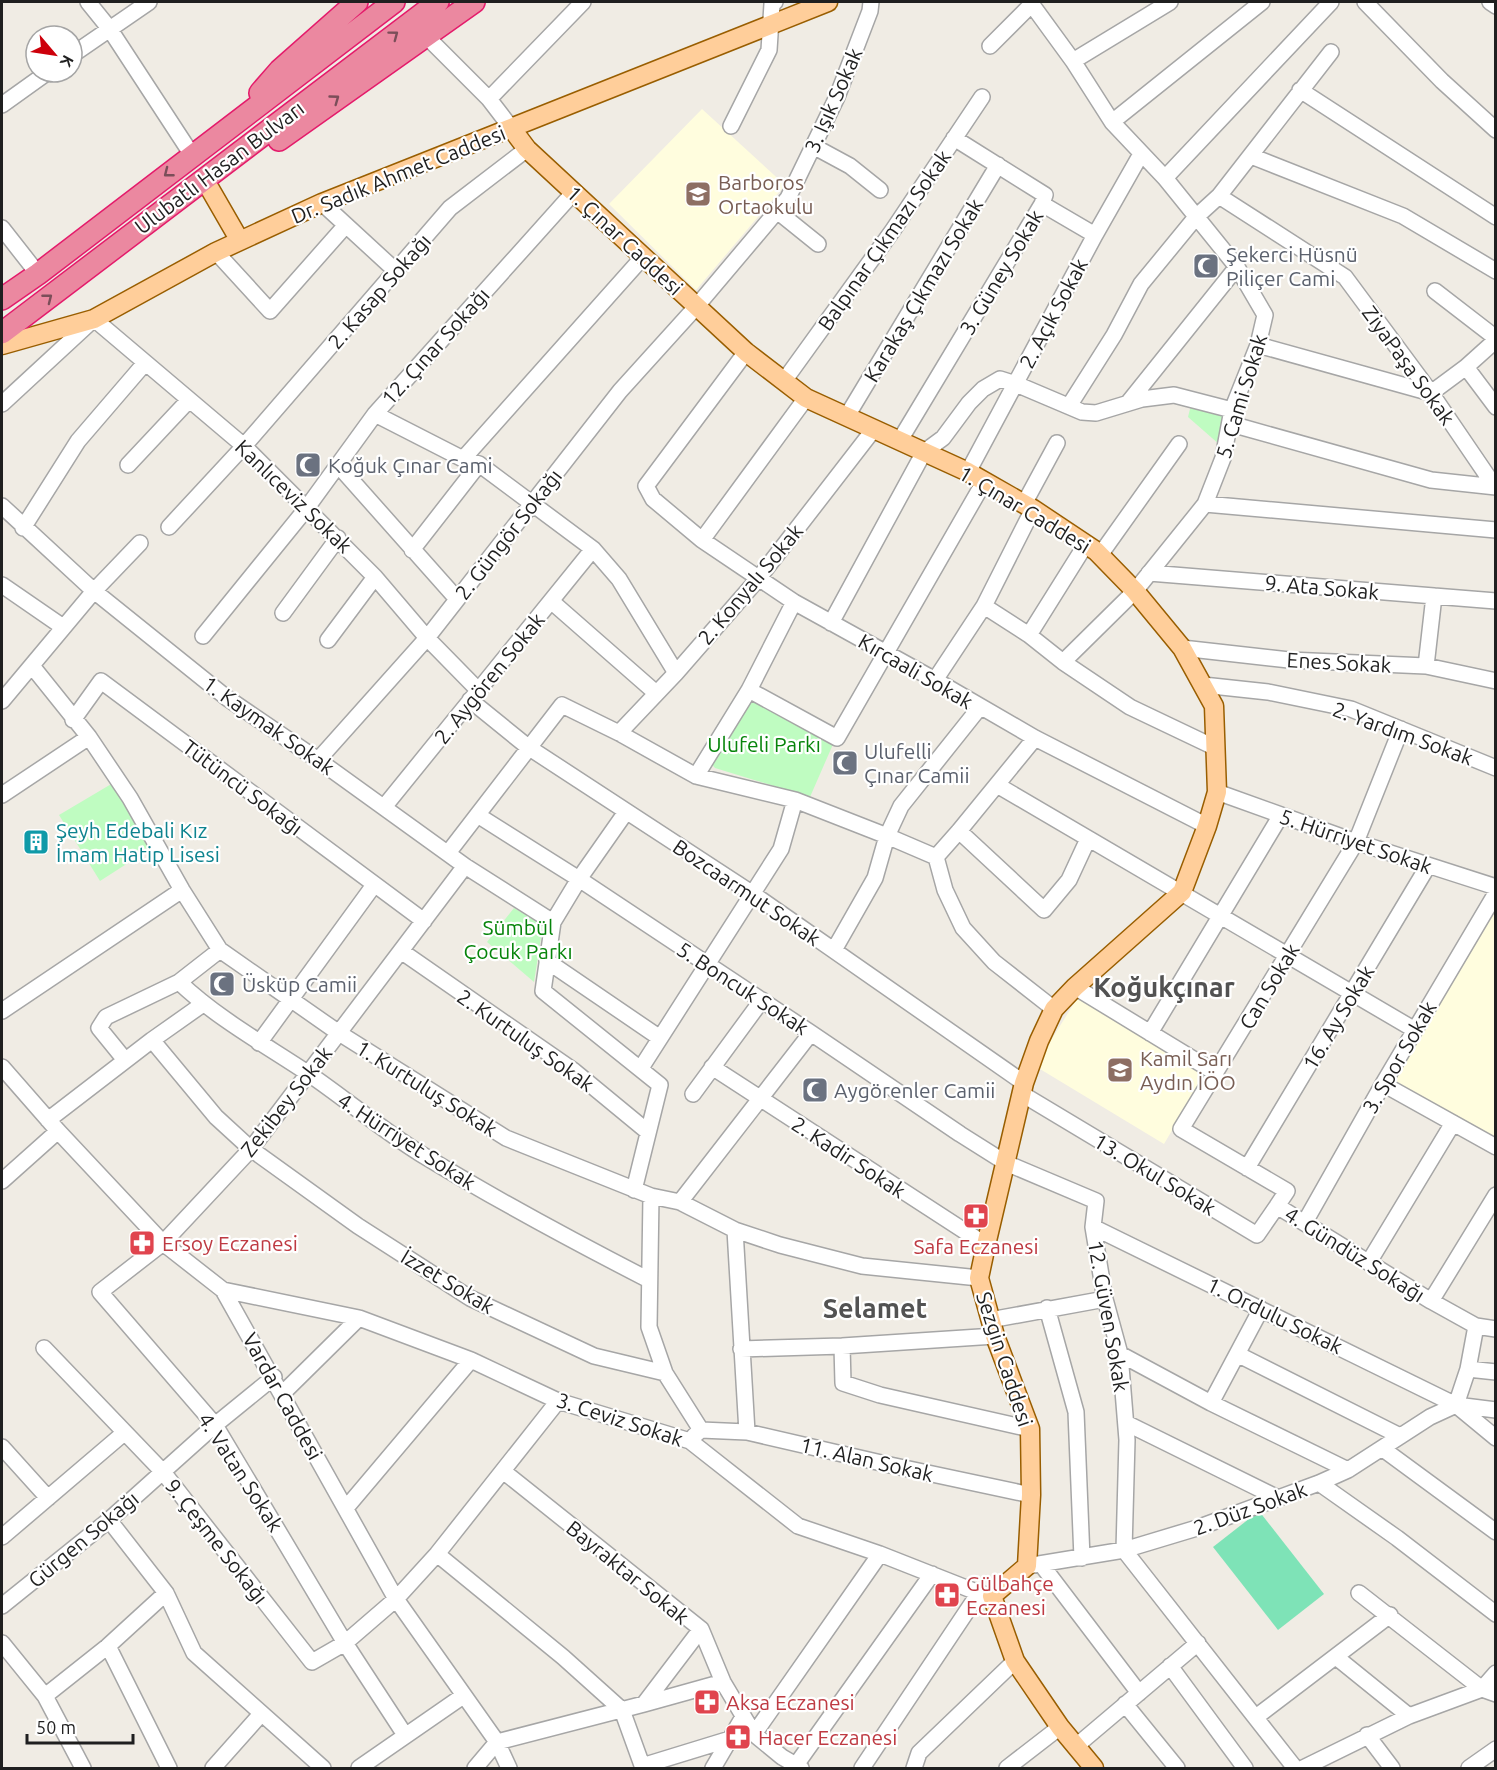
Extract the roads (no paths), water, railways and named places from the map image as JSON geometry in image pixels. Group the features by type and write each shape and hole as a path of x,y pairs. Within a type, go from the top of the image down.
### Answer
{"highway":[{"path":"232,125 280,70 357,2"},
{"name":"Ulubatlı Hasan Bulvarı","path":"2,299 38,274 394,2"},
{"name":"Ulubatlı Hasan Bulvarı","path":"2,333 438,2"},
{"path":"129,235 210,189 474,2"}],"main road":[{"name":"Dr. Sadık Ahmet Caddesi","path":"94,319 216,252 322,203 828,2"},
{"name":"1. Çınar Caddesi","path":"512,129 528,149 746,352 806,398 968,472 1029,507 1093,550 1135,591 1182,648 1214,706 1217,792 1207,826 1182,892 1075,987 1054,1009"},
{"path":"210,189 240,241"},
{"path":"2,345 94,319"},
{"name":"Sezgin Caddesi","path":"1034,1565 1030,1430 992,1328 979,1278 1023,1088 1039,1041 1054,1009"},
{"path":"1034,1565 986,1595 1015,1661 1060,1727 1094,1768"}],"street":[{"path":"88,2 110,28 192,155"},
{"path":"84,46 149,2"},
{"path":"489,99 582,2"},
{"name":"3. Işık Sokak","path":"696,307 788,198 837,97 870,11 871,2"},
{"path":"990,46 1031,2"},
{"name":"5. Cami Sokak","path":"1031,2 1073,61 1112,122 1165,178 1238,267 1265,315 1258,345 1232,417 1223,458 1205,504 1135,591 1063,662"},
{"path":"1073,61 1170,2"},
{"path":"1112,122 1262,2"},
{"path":"1165,178 1330,2"},
{"path":"1365,2 1442,81 1496,130"},
{"path":"1490,2 1496,6"},
{"path":"732,126 769,50 774,3"},
{"path":"425,35 489,99 512,129"},
{"path":"1069,406 1114,335 1141,284 1196,217 1219,196 1331,52"},
{"path":"2,105 31,84"},
{"path":"1300,90 1496,217"},
{"name":"Balpınar Çıkmazı Sokak","path":"784,381 893,230 982,97"},
{"name":"3. Güney Sokak","path":"900,440 1042,204 1045,195 954,138"},
{"path":"813,146 850,166 880,190"},
{"name":"2. Kasap Sokağı","path":"169,527 244,446 450,208 528,149"},
{"name":"2. Açık Sokak","path":"968,472 1095,235 1142,154"},
{"path":"1251,156 1403,216 1496,271"},
{"name":"Karakaş Çıkmazı Sokak","path":"848,416 998,165"},
{"name":"12. Çınar Sokağı","path":"203,636 306,509 375,414 574,192"},
{"name":"ZiyaPaşa Sokak","path":"1219,196 1345,278 1431,393 1495,487"},
{"path":"322,203 396,271"},
{"path":"1042,204 1095,235"},
{"path":"777,211 818,244"},
{"path":"216,252 270,311 346,225"},
{"path":"2,228 38,274"},
{"path":"463,459 643,257"},
{"path":"1128,403 1238,267"},
{"path":"1258,345 1431,393 1466,368 1496,339 1435,291"},
{"name":"2. Güngör Sokağı","path":"318,760 427,638 620,391 696,307"},
{"name":"Kanlıceviz Sokak","path":"94,319 244,446 338,538 375,577 474,695"},
{"name":"Dr. Sadık Ahmet Caddesi","path":"2,404 94,319"},
{"name":"Kırcaali Sokak","path":"746,352 646,486 653,499 702,540 794,602 1035,738 1207,826"},
{"path":"23,528 78,441 145,363"},
{"path":"1466,368 1496,407"},
{"path":"831,622 924,452 943,438 969,403 983,389 1000,379 1082,412 1096,413 1128,403 1174,395 1232,417 1431,480 1495,487"},
{"path":"702,540 806,398"},
{"path":"128,465 189,400"},
{"path":"375,414 463,459 479,464 593,549 619,579 676,673"},
{"name":"2. Konyalı Sokak","path":"619,733 676,673 758,579 874,429"},
{"path":"935,680 984,606 1057,443"},
{"path":"1029,635 1093,550 1179,444"},
{"path":"412,550 479,464"},
{"path":"338,465 457,599"},
{"path":"749,690 837,738 984,482"},
{"path":"1205,504 1496,530"},
{"name":"1. Kaymak Sokak","path":"2,506 23,528 94,591 227,698 318,760 465,866 553,922"},
{"path":"283,613 338,538"},
{"path":"2,701 94,591 140,543"},
{"name":"2. Aygören Sokak","path":"384,807 593,549"},
{"name":"9. Ata Sokak","path":"1149,573 1496,601"},
{"path":"328,640 375,577"},
{"path":"2,585 63,627"},
{"path":"1426,666 1434,596"},
{"path":"551,601 656,693"},
{"path":"696,776 749,690 794,602"},
{"path":"984,606 1130,707 1216,748"},
{"name":"Enes Sokak","path":"1182,648 1289,660 1426,666 1496,681"},
{"name":"1. Kurtuluş Sokak","path":"32,666 73,720 89,737 130,798 182,890 220,950 339,1033 506,1138 634,1190 680,1202 735,1230 780,1245 862,1266 979,1278"},
{"name":"Tütüncü Sokağı","path":"73,720 101,681 424,921"},
{"name":"2. Yardım Sokak","path":"1203,685 1268,692 1351,709 1496,768"},
{"name":"Bozcaarmut Sokak","path":"474,695 528,747 753,894 1023,1088"},
{"path":"448,853 562,705 619,733 696,776 795,800 936,857"},
{"path":"834,950 875,878 887,836 901,806 980,707"},
{"name":"Can Sokak","path":"1181,1129 1356,842 1401,729"},
{"path":"2,795 89,737"},
{"path":"936,857 1035,738"},
{"path":"997,785 1415,1030"},
{"name":"5. Hürriyet Sokak","path":"1217,792 1356,842 1496,887"},
{"path":"641,1068 781,849 795,800"},
{"path":"626,812 579,879 553,922 543,991 660,1084 634,1190"},
{"path":"1150,1033 1281,815"},
{"name":"5. Boncuk Sokak","path":"478,816 579,879 1006,1163 1096,1202 1093,1227"},
{"path":"959,831 1044,910 1069,880 1088,839"},
{"path":"936,857 945,890 963,928 994,962 1054,1009"},
{"name":"Zekibey Sokak","path":"163,1243 251,1149 465,866"},
{"name":"16. Ay Sokak","path":"1247,1168 1428,866"},
{"path":"259,1043 375,885"},
{"path":"2,1011 182,890"},
{"name":"3. Spor Sokak","path":"1305,1222 1383,1084 1496,893"},
{"path":"125,1060 99,1028 106,1017 179,982 220,950"},
{"name":"2. Kurtuluş Sokak","path":"401,951 574,1071 648,1132"},
{"path":"547,961 660,1038"},
{"name":"4. Hürriyet Sokak","path":"179,982 203,1004 308,1074 419,1153 557,1233 649,1280"},
{"path":"1075,987 1216,1073"},
{"path":"693,1094 762,1000"},
{"path":"2,1181 53,1125 125,1060 203,1004"},
{"path":"680,1202 811,1033"},
{"name":"İzzet Sokak","path":"152,1040 216,1117 251,1149 358,1226 470,1298 594,1356 665,1373"},
{"name":"Vardar Caddesi","path":"2,1067 163,1243 224,1290 396,1599 497,1742 509,1768"},
{"name":"2. Kadir Sokak","path":"712,1067 759,1100 986,1245"},
{"path":"1383,1084 1496,1147"},
{"name":"13. Okul Sokak","path":"1023,1088 1257,1235 1277,1206"},
{"path":"1369,1262 1453,1123"},
{"name":"4. Gündüz Sokağı","path":"1181,1129 1287,1191 1277,1206 1431,1301 1476,1326 1494,1324"},
{"path":"1431,1301 1496,1195"},
{"path":"651,1196 650,1327 665,1373 701,1430 690,1441"},
{"name":"12. Güven Sokak","path":"1093,1227 1105,1299 1120,1354 1127,1440 1124,1550"},
{"name":"1. Ordulu Sokak","path":"1093,1227 1456,1405"},
{"path":"735,1230 747,1432"},
{"name":"4. Vatan Sokak","path":"163,1243 100,1292 215,1425 345,1643 405,1735"},
{"name":"3. Ceviz Sokak","path":"224,1290 359,1318 471,1360 558,1401 690,1441 798,1526 880,1554 986,1595"},
{"path":"741,1349 842,1346 992,1328 1047,1308 1105,1299"},
{"path":"1047,1308 1076,1412 1082,1558"},
{"path":"1211,1403 1262,1309"},
{"path":"283,1393 359,1318"},
{"path":"1456,1405 1468,1368 1476,1326"},
{"path":"842,1346 843,1383 880,1395 1030,1430"},
{"name":"9. Çeşme Sokağı","path":"44,1348 163,1472 312,1662 345,1643 396,1599 437,1554 558,1401"},
{"path":"1120,1354 1211,1403 1348,1470"},
{"path":"1237,1354 1400,1436"},
{"path":"346,1508 471,1360"},
{"path":"1468,1368 1496,1372"},
{"name":"Gürgen Sokağı","path":"2,1606 109,1520 215,1425 274,1377"},
{"path":"1456,1405 1496,1410"},
{"path":"1456,1405 1496,1438"},
{"name":"2. Düz Sokak","path":"1034,1565 1124,1550 1197,1528 1319,1483 1348,1470 1430,1417 1456,1405"},
{"path":"1126,1423 1278,1498"},
{"name":"11. Alan Sokak","path":"701,1430 747,1432 1031,1495"},
{"path":"2,1537 124,1433"},
{"path":"2,1447 48,1498"},
{"path":"1383,1449 1496,1532"},
{"name":"Bayraktar Sokak","path":"503,1471 701,1629 723,1682 743,1717 754,1734 789,1765"},
{"path":"1319,1483 1397,1538 1496,1614"},
{"path":"109,1520 166,1593 194,1653 323,1768"},
{"path":"1124,1550 1295,1768"},
{"path":"437,1554 563,1657 622,1710 642,1767 730,1739"},
{"path":"754,1734 880,1554"},
{"path":"1034,1565 1139,1693"},
{"path":"789,1765 932,1574"},
{"path":"45,1696 108,1646 166,1593"},
{"path":"1359,1593 1489,1691"},
{"path":"862,1768 986,1595"},
{"path":"1256,1717 1390,1615"},
{"path":"644,1704 701,1629"},
{"path":"1075,1747 1198,1642"},
{"path":"2,1643 45,1696 83,1768"},
{"path":"108,1646 169,1768"},
{"path":"1336,1657 1409,1716"},
{"path":"914,1768 919,1754 1015,1661"},
{"path":"1170,1666 1245,1768"},
{"path":"1489,1691 1496,1673"},
{"path":"475,1768 497,1742 723,1682"},
{"path":"1303,1768 1409,1716 1489,1691"},
{"path":"359,1768 464,1695"},
{"path":"1125,1704 1177,1768"},
{"path":"213,1768 261,1714"},
{"path":"713,1768 743,1717"},
{"path":"1008,1768 1060,1727"},
{"path":"1367,1735 1392,1768"},
{"path":"1469,1768 1494,1753"}],"place":[{"name":"Barboros Ortaokulu","path":"698,194"},
{"name":"Şekerci Hüsnü Piliçer Cami","path":"1206,266"},
{"name":"Koğuk Çınar Cami","path":"308,465"},
{"name":"Ulufelli Çınar Camii","path":"845,763"},
{"name":"Şeyh Edebali Kız İmam Hatip Lisesi","path":"36,842"},
{"name":"Üsküp Camii","path":"222,984"},
{"name":"Kamil Sarı Aydın İÖO","path":"1120,1070"},
{"name":"Aygörenler Camii","path":"815,1090"},
{"name":"Safa Eczanesi","path":"976,1216"},
{"name":"Ersoy Eczanesi","path":"142,1243"},
{"name":"Gülbahçe Eczanesi","path":"947,1595"},
{"name":"Aksa Eczanesi","path":"707,1702"},
{"name":"Hacer Eczanesi","path":"738,1737"}],"district":[{"name":"Koğukçınar","path":"1164,987"},
{"name":"Selamet","path":"875,1308"}],"park label":[{"name":"Ulufeli Parkı","path":"764,744"},
{"name":"Sümbül Çocuk Parkı","path":"518,939"}]}
